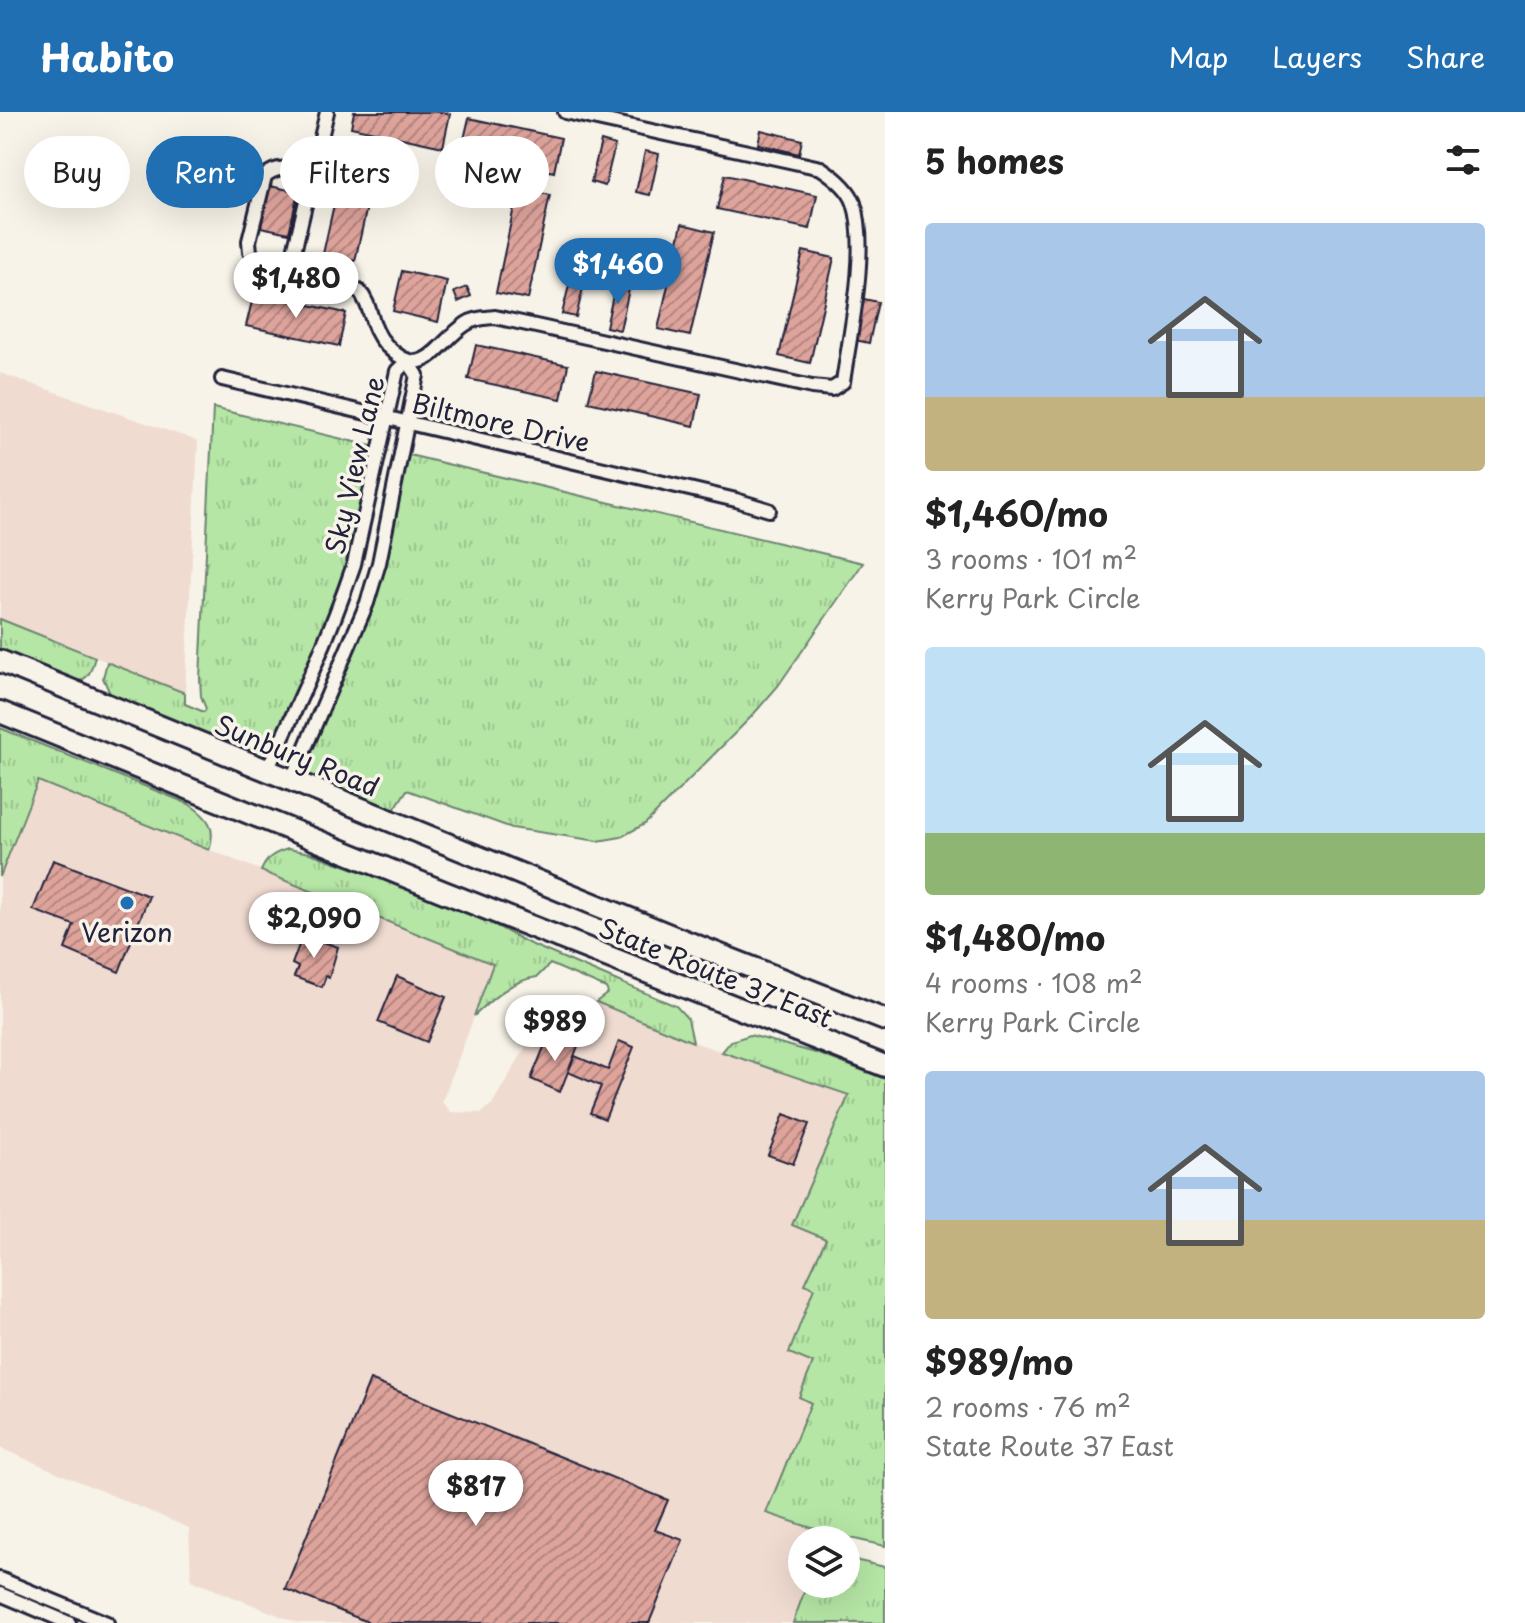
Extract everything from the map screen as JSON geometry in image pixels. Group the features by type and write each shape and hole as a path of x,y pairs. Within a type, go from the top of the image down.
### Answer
{"highway":[{"name":"Sunbury Road","path":"0,661 575,896"},
{"name":"State Route 37 East","path":"0,712 885,1066"},
{"name":"State Route 37 East","path":"575,896 885,1020"}],"street":[{"path":"321,136 327,112"},
{"path":"280,168 265,176 249,241 250,252 262,267 359,291 365,298 375,331 395,354 408,361 418,363 434,355 464,325 478,318 495,317 812,387 832,389 843,382 856,287 859,231 854,201 837,179 821,168 565,112"},
{"path":"289,273 303,208"},
{"name":"Sky View Lane","path":"267,770 300,701 344,594 354,564 397,371 408,361 417,375 379,563 367,603 291,781"},
{"name":"Biltmore Drive","path":"222,379 769,510"},
{"path":"0,1579 107,1623"},
{"path":"0,1594 50,1619 69,1623"},
{"path":"50,1619 56,1602"}],"shaded area":[{"path":"0,373 198,441 185,693 0,619"},
{"path":"38,781 494,964 442,1102 451,1112 482,1113 492,1104 527,1045 544,1025 584,998 693,1042 850,1094 792,1224 826,1239 805,1284 814,1287 789,1353 813,1363 799,1397 811,1402 766,1513 806,1526 788,1526 788,1598 802,1598 793,1623 298,1623 191,1580 189,1528 0,1448 0,877"}],"green space":[{"path":"213,408 376,447 351,557 340,590 268,761 112,698 103,678 107,662 185,693 185,704 204,712 206,709 201,696 200,678"},
{"path":"405,454 863,563 778,686 751,717 645,824 621,837 598,841 512,828 407,790 392,813 299,774 368,614"},
{"path":"0,619 95,657 89,673 75,682 0,651"},
{"path":"0,728 189,804 209,823 212,835 209,850 38,781 0,877"},
{"path":"288,849 310,853 421,893 676,1006 688,1019 693,1042 596,1002 608,993 606,988 550,964 537,977 503,991 474,1016 493,964 261,871 272,856"},
{"path":"750,1035 819,1054 885,1079 885,1546 860,1540 860,1526 806,1526 766,1513 811,1403 799,1397 813,1363 789,1353 814,1288 805,1284 826,1239 792,1225 849,1095 722,1052 731,1041"},
{"path":"860,1561 885,1567 885,1623 793,1623 802,1598 860,1598"}],"building":[{"path":"354,112 450,114 445,136 435,136 435,145 419,142 419,136 392,136 351,127"},
{"path":"469,118 561,138 554,172 549,171 549,136 465,136"},
{"path":"761,130 802,140 799,154 758,144"},
{"path":"601,141 615,145 605,186 591,182"},
{"path":"645,151 659,154 650,195 636,192"},
{"path":"725,175 817,195 810,229 717,209"},
{"path":"270,186 280,188 280,208 294,208 289,233 261,227"},
{"path":"333,208 367,208 355,261 323,254"},
{"path":"514,208 547,208 528,299 496,293"},
{"path":"682,224 714,232 690,336 658,329"},
{"path":"803,251 834,258 810,363 779,356"},
{"path":"402,271 447,281 438,322 393,311"},
{"path":"572,273 586,276 576,317 562,314"},
{"path":"616,282 630,285 620,330 606,327"},
{"path":"467,287 471,296 458,302 454,292"},
{"path":"254,293 346,313 339,346 246,326"},
{"path":"864,299 878,302 869,343 855,340"},
{"path":"476,345 568,365 561,399 468,379"},
{"path":"596,371 701,394 694,426 588,402"},
{"path":"53,860 149,896 119,972 65,949 74,925 33,910"},
{"path":"312,932 320,935 323,942 338,947 329,978 326,976 322,987 294,977 298,967 292,964 302,937 309,939"},
{"path":"397,976 446,997 427,1042 378,1022"},
{"path":"549,1035 578,1046 560,1092 531,1079"},
{"path":"619,1041 634,1047 605,1119 590,1113 601,1086 568,1072 575,1056 608,1070"},
{"path":"784,1114 809,1124 793,1164 768,1155"},
{"path":"370,1380 668,1500 655,1530 683,1540 649,1623 370,1623 285,1589"}],"place":[{"name":"Verizon","path":"127,903"}]}
